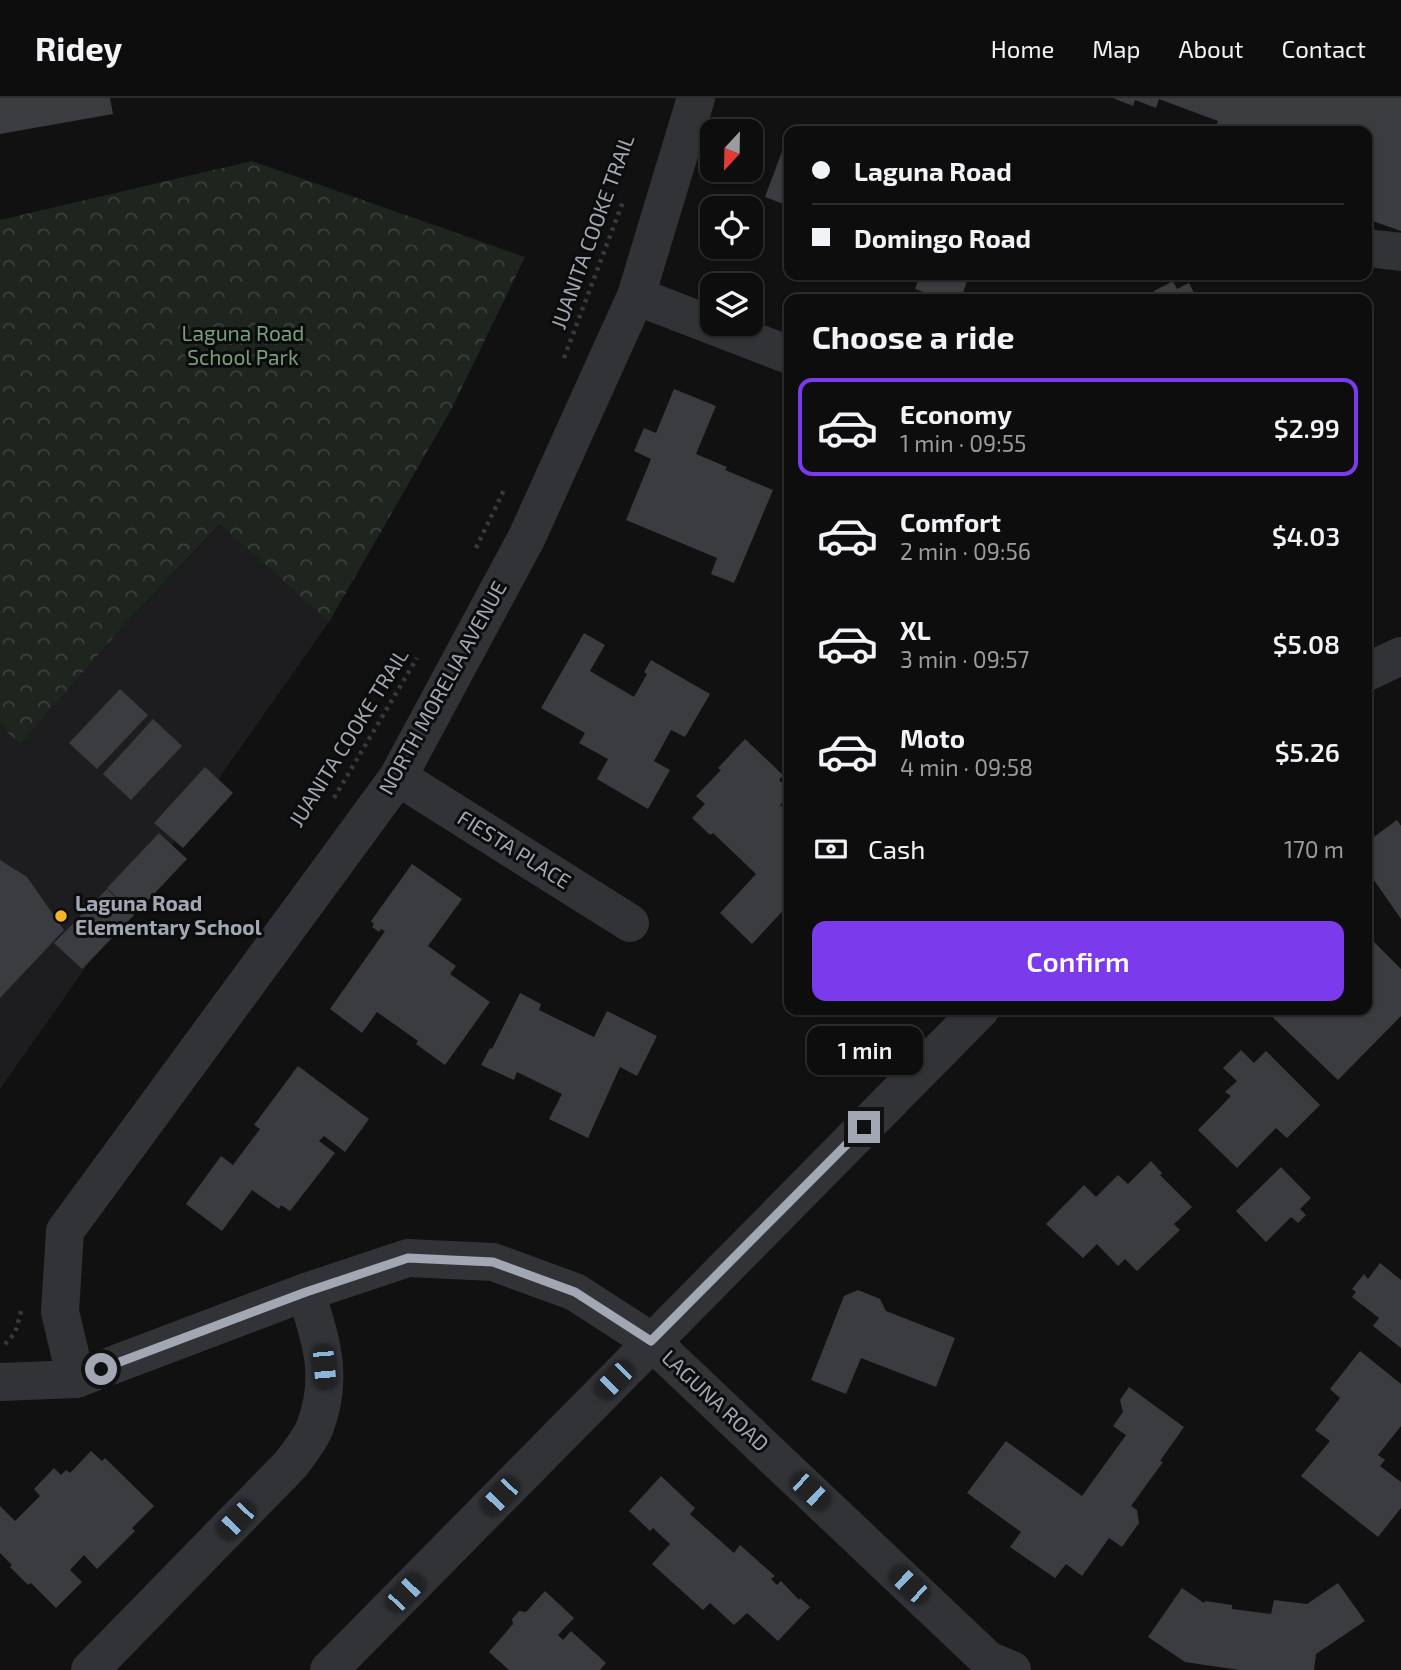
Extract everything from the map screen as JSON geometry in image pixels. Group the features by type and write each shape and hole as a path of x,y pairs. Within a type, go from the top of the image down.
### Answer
{"street":[{"name":"NORTH MORELIA AVENUE","path":"76,1378 60,1312 65,1231 398,777 527,537 636,296 696,98"},
{"path":"1372,249 1401,252"},
{"path":"636,296 784,353"},
{"path":"1372,670 1401,656"},
{"name":"FIESTA PLACE","path":"398,777 629,923"},
{"path":"329,1670 975,1015"},
{"name":"LAGUNA ROAD","path":"0,1382 76,1378 306,1292 408,1258 493,1262 575,1292 651,1341 988,1660 1012,1670"},
{"path":"90,1670 291,1464 314,1429 326,1390 322,1345 306,1292"}],"path":[{"name":"JUANITA COOKE TRAIL","path":"562,365 629,186"},
{"path":"474,551 505,489"},
{"name":"JUANITA COOKE TRAIL","path":"329,806 424,647"},
{"path":"0,1349 15,1333 23,1298"}],"shaded area":[{"name":"Laguna Road Elementary School","path":"221,524 329,622 0,1089 0,725 20,743 119,631"}],"green space":[{"name":"Laguna Road School Park","path":"252,161 525,257 452,408 329,622 220,524 119,631 20,744 0,725 0,220"}],"building":[{"path":"0,98 110,98 113,114 0,134"},
{"path":"1113,98 1401,98 1401,231 1372,221 1372,126 1216,126 1218,121 1159,99 1156,108 1135,100 1133,106"},
{"path":"784,146 784,204 765,197"},
{"path":"918,280 967,280 963,294 929,294 915,289"},
{"path":"1173,281 1177,289 1189,283 1194,294 1156,294 1154,291"},
{"path":"674,389 716,406 696,454 727,467 725,470 773,490 734,583 711,574 717,558 626,520 651,459 634,451 644,428 656,433"},
{"path":"584,633 605,645 590,671 634,697 647,674 644,672 651,660 710,694 685,737 671,730 654,761 670,770 648,809 597,779 608,759 579,743 585,733 541,708"},
{"path":"120,689 148,715 97,769 69,743"},
{"path":"153,719 182,746 131,800 103,774"},
{"path":"745,739 783,775 779,780 784,785 784,801 780,805 784,809 784,909 752,944 720,913 756,874 713,833 710,835 692,818 705,804 696,796 721,770 718,768"},
{"path":"205,767 233,793 183,848 154,823"},
{"path":"1397,820 1401,826 1401,919 1372,877 1372,838"},
{"path":"159,833 187,859 135,914 107,888"},
{"path":"0,860 27,877 64,930 0,998"},
{"path":"412,864 462,899 428,946 456,966 450,974 490,1002 445,1065 416,1044 418,1041 377,1012 362,1033 330,1009 385,931 381,929 379,932 372,927 374,924 371,921"},
{"path":"107,889 134,915 82,969 54,943"},
{"path":"1372,940 1401,969 1401,1016 1338,1080 1270,1015 1372,1015"},
{"path":"520,993 541,1004 539,1010 594,1037 607,1011 657,1036 637,1076 620,1067 588,1138 549,1119 562,1094 517,1072 514,1080 481,1065"},
{"path":"1241,1050 1254,1063 1266,1051 1320,1105 1287,1138 1276,1128 1237,1168 1198,1130 1231,1096 1225,1092 1237,1081 1223,1068"},
{"path":"298,1066 369,1119 345,1152 324,1136 319,1141 335,1153 290,1211 281,1205 279,1209 252,1190 222,1231 186,1204 221,1156 233,1165 260,1129 254,1125"},
{"path":"1151,1161 1162,1173 1160,1175 1192,1207 1174,1224 1180,1230 1137,1271 1125,1259 1118,1266 1097,1244 1083,1258 1046,1224 1084,1185 1096,1197 1118,1175 1128,1184"},
{"path":"1281,1167 1311,1198 1300,1209 1306,1215 1298,1223 1291,1217 1266,1242 1236,1211"},
{"path":"1380,1263 1401,1280 1401,1348 1373,1326 1379,1318 1352,1297 1356,1292 1352,1289 1364,1274 1368,1279"},
{"path":"858,1290 880,1299 886,1311 955,1338 936,1387 861,1358 846,1394 811,1380 844,1296"},
{"path":"1360,1351 1401,1384 1401,1426 1378,1455 1385,1460 1380,1466 1401,1482 1401,1508 1378,1537 1301,1476 1330,1441 1315,1430 1340,1398 1330,1389"},
{"path":"1129,1387 1184,1427 1131,1506 1137,1510 1139,1523 1122,1547 1109,1538 1082,1576 1066,1564 1055,1578 1010,1547 1021,1532 967,1493 1006,1441 1082,1496 1126,1435 1113,1426 1123,1412 1120,1400"},
{"path":"91,1451 102,1461 105,1458 154,1506 132,1528 135,1531 97,1569 84,1555 70,1570 82,1582 56,1608 31,1583 28,1585 0,1553 0,1506 15,1521 40,1496 34,1489 54,1468 61,1475 66,1470 70,1473"},
{"path":"661,1476 695,1508 690,1514 734,1553 740,1545 775,1576 771,1579 777,1585 781,1581 799,1600 800,1598 810,1607 778,1641 747,1613 734,1625 710,1603 703,1610 652,1564 670,1544 653,1528 650,1531 629,1511"},
{"path":"1338,1583 1365,1621 1316,1654 1314,1670 1239,1670 1185,1662 1148,1637 1182,1588 1204,1603 1232,1605 1232,1609 1271,1614 1274,1600 1307,1604"},
{"path":"545,1591 574,1618 558,1635 563,1640 571,1631 606,1663 600,1670 509,1670 489,1652 513,1624 512,1619 519,1611 526,1612"}],"place":[{"name":"Laguna Road Elementary School","path":"61,916"}],"route":[{"path":"101,1369 306,1292 408,1258 493,1262 575,1292 651,1341 864,1127"}]}
